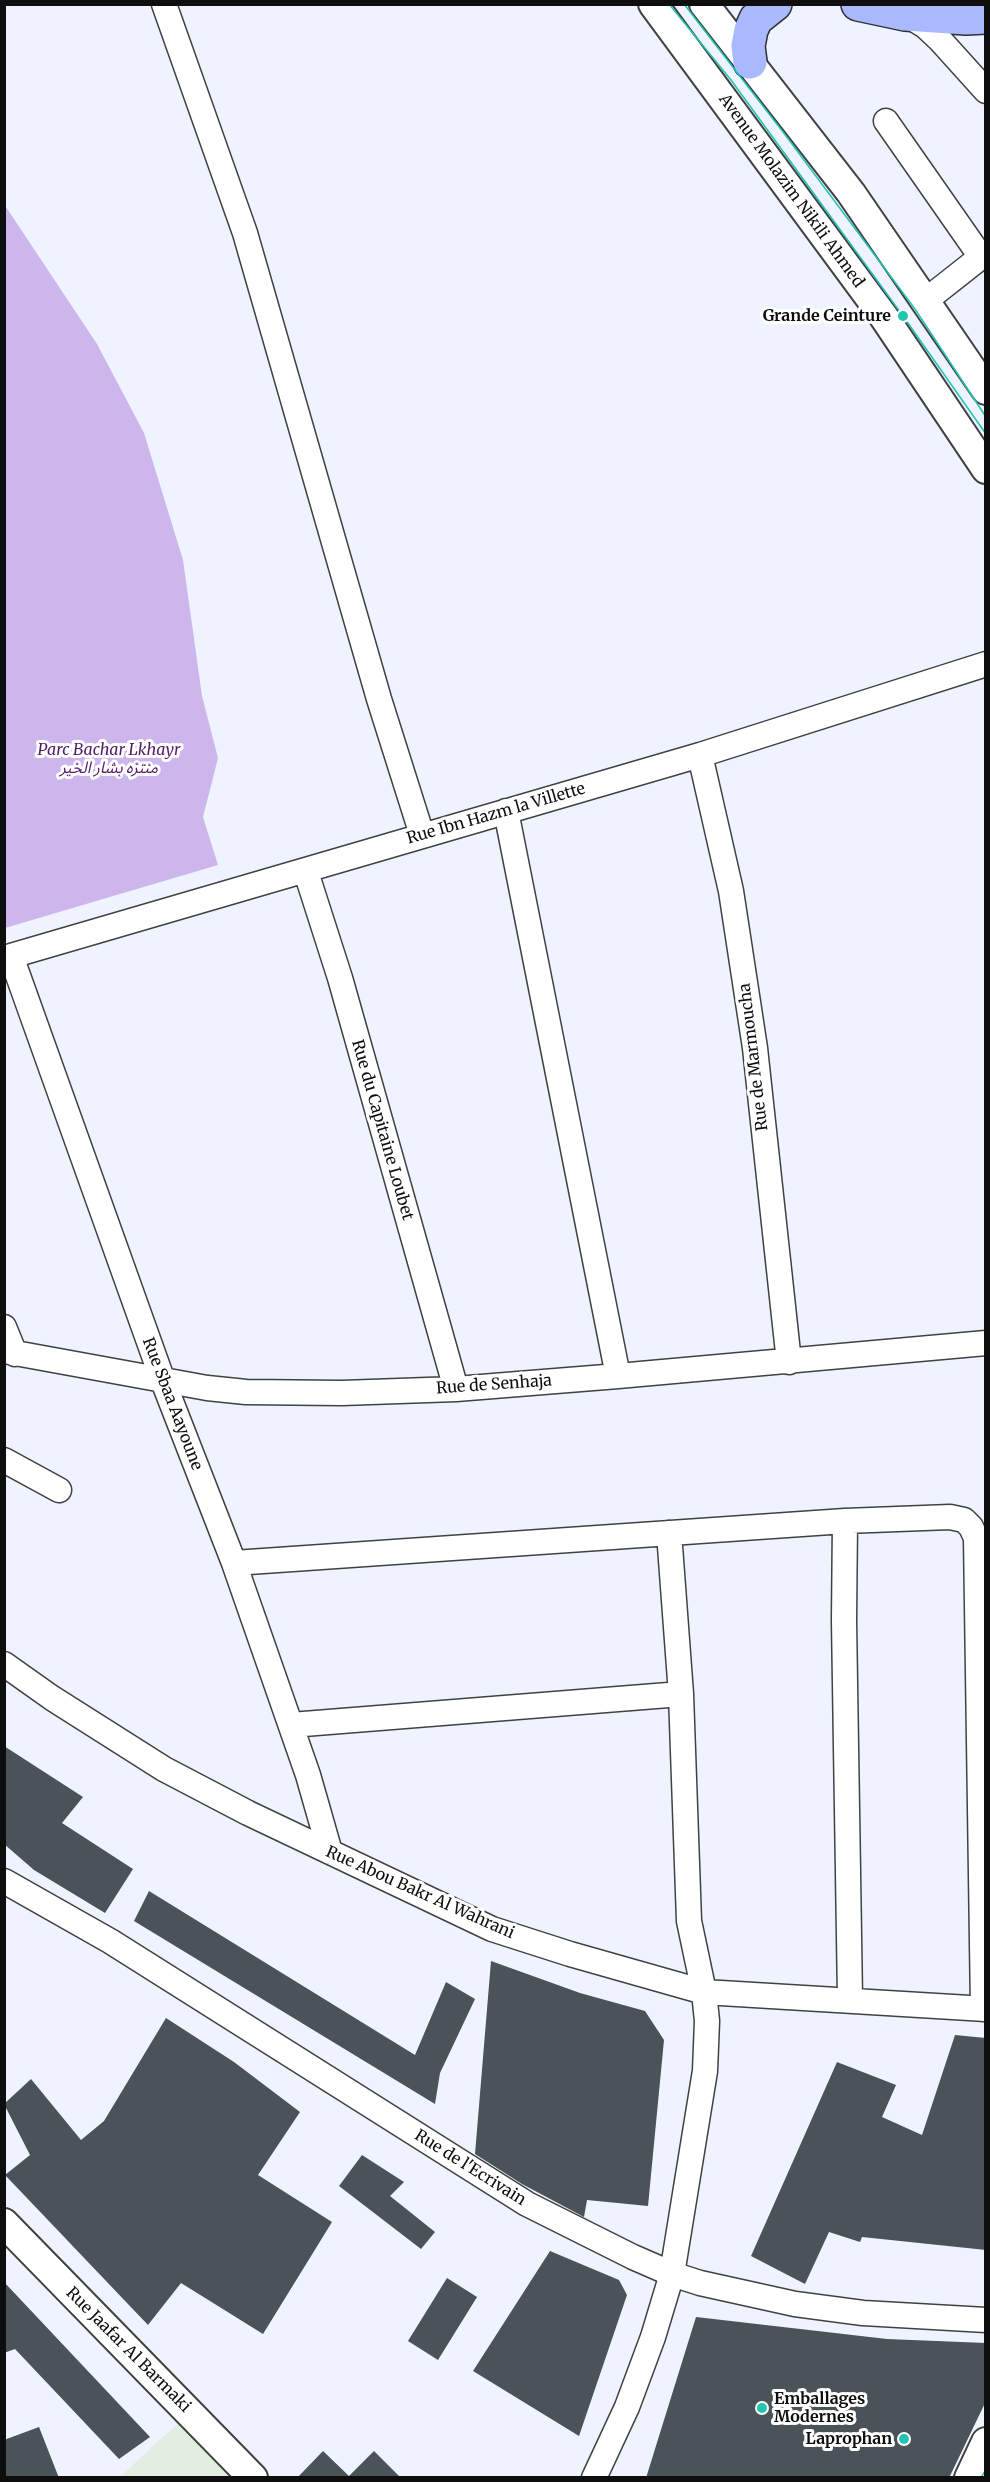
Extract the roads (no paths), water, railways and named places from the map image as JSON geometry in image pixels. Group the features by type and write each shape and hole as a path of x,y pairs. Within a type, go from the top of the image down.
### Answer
{"main road":[{"path":"750,62 748,46 751,30 756,19 775,4"},
{"path":"858,4 905,14 986,17"}],"street":[{"path":"164,4 245,233 375,688 423,835"},
{"name":"Avenue Molazim Nikili Ahmed","path":"653,4 884,317 986,468"},
{"path":"704,4 851,192 986,390"},
{"path":"905,14 925,26 940,40 986,91"},
{"path":"886,121 983,255 926,301"},
{"name":"Rue Ibn Hazm la Villette","path":"8,957 306,872 423,835 700,755 986,663"},
{"name":"Rue de Marmoucha","path":"700,755 731,891 752,1026 789,1362"},
{"path":"506,811 618,1376"},
{"name":"Rue du Capitaine Loubet","path":"306,872 340,978 456,1389"},
{"name":"Rue Sbaa Aayoune","path":"8,957 163,1382 234,1563 308,1775 330,1852"},
{"path":"4,1326 10,1353"},
{"name":"Rue de Senhaja","path":"10,1353 163,1382 227,1390 290,1394 456,1389 789,1362 986,1342"},
{"path":"4,1460 59,1490"},
{"path":"234,1563 845,1521 950,1517 964,1520 971,1527 976,1538 984,2009"},
{"path":"845,1521 844,1620 850,1999"},
{"path":"594,2478 627,2407 653,2337 672,2274 705,2071 707,2021 704,1992 689,1921 681,1694 669,1533"},
{"name":"Rue Abou Bakr Al Wahrani","path":"4,1664 52,1698 165,1769 248,1814 492,1929 704,1992 850,1999 984,2009"},
{"path":"291,1725 681,1694"},
{"name":"Rue de l'Ecrivain","path":"4,1881 110,1941 526,2204 591,2238 672,2274 738,2293 795,2304 863,2313 986,2320"},
{"name":"Rue Jaafar Al Barmaki","path":"4,2223 253,2478"},
{"path":"969,2478 986,2442"}],"tram line":[{"path":"669,4 731,80 986,434"},
{"path":"684,4 915,309 986,417"},
{"path":"981,2478 986,2469"}],"place":[{"name":"Grande Ceinture","path":"903,316"},
{"name":"Emballages Modernes","path":"762,2408"},
{"name":"Laprophan","path":"904,2439"}],"park label":[{"name":"Parc Bachar Lkhayr منتزه بشار الخير","path":"109,759"}]}
